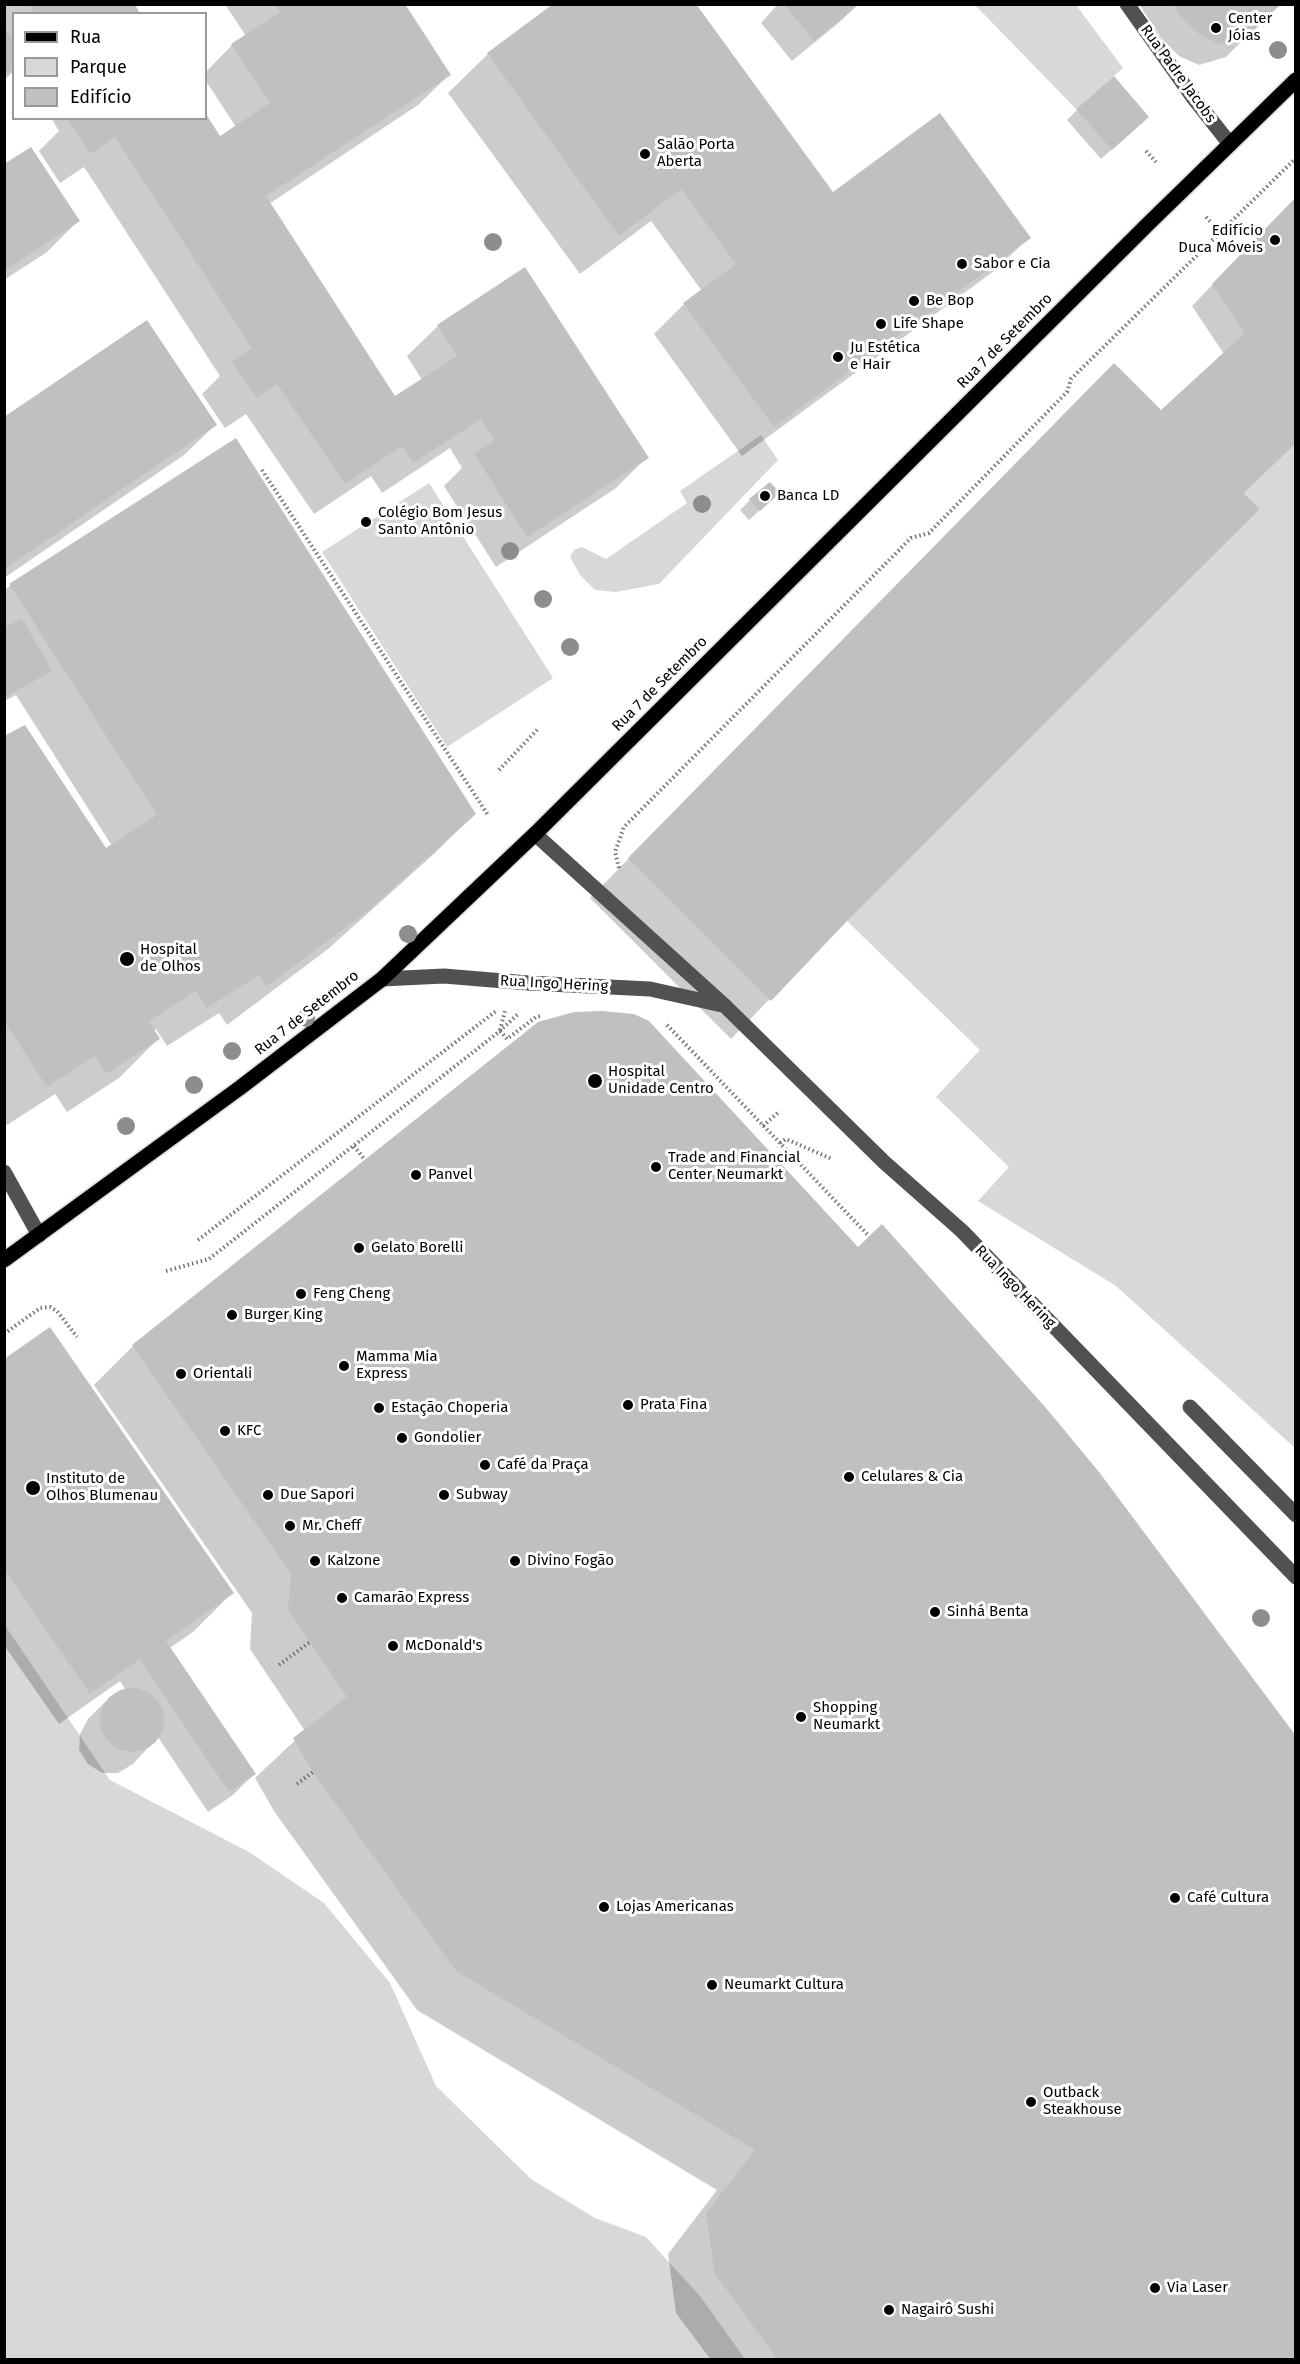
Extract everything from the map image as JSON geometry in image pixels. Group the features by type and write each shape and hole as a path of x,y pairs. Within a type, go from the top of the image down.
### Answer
{"main road":[{"name":"Rua 7 de Setembro","path":"4,1260 232,1094 382,979 535,834 1296,80"}],"street":[{"name":"Rua Padre Jacobs","path":"1127,4 1192,96 1230,144"},
{"name":"Rua Ingo Hering","path":"535,834 724,1006 884,1162 962,1231 1296,1577"},
{"name":"Rua Ingo Hering","path":"382,979 444,976 650,989 724,1006"},
{"path":"4,1172 39,1235"},
{"path":"1190,1407 1296,1515"}],"path":[{"path":"1146,151 1156,162"},
{"path":"621,873 615,852 624,827 911,538 929,532 1067,393 1071,379 1296,158"},
{"path":"1206,216 1221,233"},
{"path":"262,470 489,815"},
{"path":"499,770 538,729"},
{"path":"166,1271 209,1259 500,1031 508,1001"},
{"path":"198,1240 500,1007"},
{"path":"500,1031 507,1039 536,1017 545,1015"},
{"path":"660,1020 869,1236"},
{"path":"763,1126 780,1111"},
{"path":"780,1143 786,1139 832,1159"},
{"path":"354,1146 365,1160"},
{"path":"4,1334 40,1308 50,1307 57,1311 77,1337"},
{"path":"279,1665 310,1642"},
{"path":"297,1784 313,1772"}],"green space":[{"path":"975,5 1076,5 1123,68 1076,109"},
{"path":"761,435 778,460 659,584 616,592 595,590 580,575 570,557 574,550 582,547 606,559 687,503 680,491"},
{"path":"1295,443 1295,1448 1116,1286 978,1201 1009,1167 936,1097 980,1050 847,921 1260,509 1244,493"},
{"path":"429,483 553,678 447,747 322,552"},
{"path":"4,1624 110,1780 249,1852 324,1903 390,1983 436,2086 531,2179 595,2218 646,2237 700,2296 745,2359 5,2359"}],"building":[{"path":"29,4 135,4 139,12 34,12"},
{"path":"275,4 405,4 451,75 266,196 395,396 457,356 437,325 525,267 649,458 527,537 474,454 495,440 481,419 413,463 402,446 345,484 277,384 257,398 232,362 252,348 115,137 91,154 68,120 207,120 207,116 220,136 270,103 231,44 280,12"},
{"path":"553,4 696,4 833,192 940,113 1031,238 774,427 683,303 736,264 681,189 619,236 487,53"},
{"path":"784,4 859,4 814,41"},
{"path":"1174,4 1281,4 1248,36 1221,45 1200,35 1181,17"},
{"path":"4,27 12,37 12,70 4,75"},
{"path":"1114,76 1149,117 1112,150 1076,109"},
{"path":"31,147 80,221 4,271 4,164"},
{"path":"1296,197 1296,443 1244,493 1260,509 847,921 771,1001 628,858 1114,363 1161,410 1245,333 1212,284"},
{"path":"147,320 217,425 4,569 4,417"},
{"path":"236,438 476,814 369,910 266,987 259,975 207,1008 196,991 149,1021 160,1039 106,1074 95,1056 47,1087 4,1021 4,736 25,725 106,848 157,815 9,584"},
{"name":"Banca LD","path":"770,482 780,493 760,511 749,499"},
{"path":"22,618 52,671 4,698 4,628"},
{"name":"Shopping Neumarkt","path":"602,1011 634,1014 649,1021 858,1247 882,1224 1046,1408 1099,1472 1296,1736 1296,2360 778,2360 715,2274 706,2213 755,2150 456,1971 313,1772 293,1738 347,1697 288,1609 291,1574 132,1345 538,1022 574,1012"},
{"path":"50,1327 234,1593 166,1641 256,1774 229,1792 140,1659 90,1694 4,1569 4,1359"},
{"path":"126,1688 138,1688 155,1697 162,1708 164,1720 162,1732 155,1743 138,1752 126,1752 114,1747 105,1738 100,1726 100,1714 105,1702 114,1693"}],"place":[{"name":"Center Jóias","path":"1216,28"},
{"name":"Salão Porta Aberta","path":"645,154"},
{"name":"Edifício Duca Móveis","path":"1275,240"},
{"name":"Sabor e Cia","path":"962,264"},
{"name":"Be Bop","path":"914,301"},
{"name":"Life Shape","path":"881,324"},
{"name":"Ju Estética e Hair","path":"838,357"},
{"name":"Banca LD","path":"765,496"},
{"name":"Colégio Bom Jesus Santo Antônio","path":"366,522"},
{"name":"Hospital de Olhos","path":"127,959"},
{"name":"Hospital Unidade Centro","path":"595,1081"},
{"name":"Trade and Financial Center Neumarkt","path":"656,1167"},
{"name":"Panvel","path":"416,1175"},
{"name":"Gelato Borelli","path":"359,1248"},
{"name":"Feng Cheng","path":"301,1294"},
{"name":"Burger King","path":"232,1315"},
{"name":"Mamma Mia Express","path":"344,1366"},
{"name":"Orientali","path":"181,1374"},
{"name":"Prata Fina","path":"628,1405"},
{"name":"Estação Choperia","path":"379,1408"},
{"name":"KFC","path":"225,1431"},
{"name":"Gondolier","path":"402,1438"},
{"name":"Café da Praça","path":"485,1465"},
{"name":"Celulares & Cia","path":"849,1477"},
{"name":"Instituto de Olhos Blumenau","path":"33,1488"},
{"name":"Due Sapori","path":"268,1495"},
{"name":"Subway","path":"444,1495"},
{"name":"Mr. Cheff","path":"290,1526"},
{"name":"Kalzone","path":"315,1561"},
{"name":"Divino Fogão","path":"515,1561"},
{"name":"Camarão Express","path":"342,1598"},
{"name":"Sinhá Benta","path":"935,1612"},
{"name":"McDonald's","path":"393,1646"},
{"name":"Shopping Neumarkt","path":"801,1717"},
{"name":"Café Cultura","path":"1175,1898"},
{"name":"Lojas Americanas","path":"604,1907"},
{"name":"Neumarkt Cultura","path":"712,1985"},
{"name":"Outback Steakhouse","path":"1031,2102"},
{"name":"Via Laser","path":"1155,2288"},
{"name":"Nagairô Sushi","path":"889,2310"}]}
